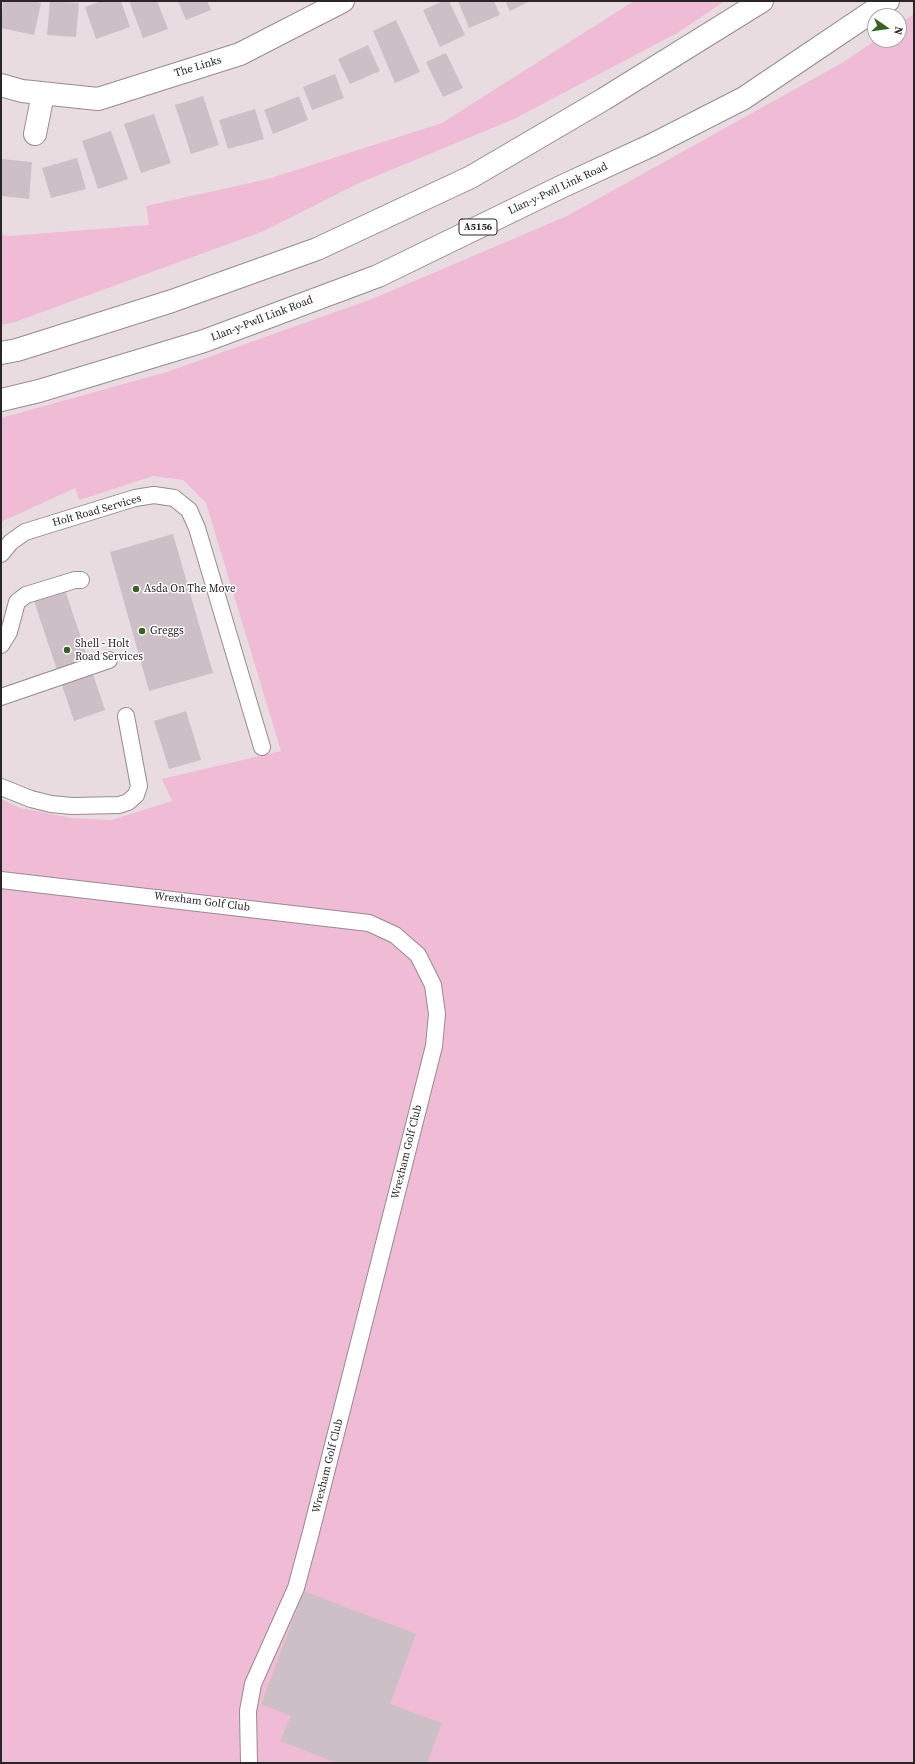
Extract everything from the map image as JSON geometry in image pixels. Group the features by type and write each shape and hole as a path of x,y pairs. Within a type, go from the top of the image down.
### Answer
{"main road":[{"name":"The Links","path":"1,85 22,91 98,99 240,54 344,1"},
{"path":"1,353 16,350 180,298 317,248 394,213 471,177 604,99 762,1"},
{"name":"Llan-y-Pwll Link Road","path":"1,400 39,391 204,341 378,276 563,186 652,145 744,98 888,1"},
{"path":"35,134 43,94"}],"lane":[{"name":"Holt Road Services","path":"1,554 12,542 25,532 135,498 154,495 174,498 189,510 197,528 262,747"},
{"path":"1,645 9,632 17,602 26,595 68,582 82,580"},
{"path":"1,697 109,660"},
{"path":"1,787 31,799 52,804 72,806 119,805 128,802 136,795 139,786 126,716"},
{"name":"Wrexham Golf Club","path":"1,880 369,923 396,935 418,955 433,985 438,1014 434,1046 296,1588 253,1684 248,1711 249,1763"}],"shaded area":[{"path":"634,1 725,1 677,33 514,119 357,184 264,231 12,323 1,325 1,235 9,236 149,225 146,206 268,179 442,123"},
{"path":"914,14 914,1763 1,1763 1,799 20,808 72,818 112,820 172,801 162,779 281,751 206,503 183,480 153,476 79,500 75,488 1,522 1,418 167,372 372,299 567,216 842,63 867,46 867,48 907,48 907,19"}],"building":[{"path":"3,1 33,1 41,3 34,35 1,28"},
{"path":"50,1 79,3 76,37 47,35"},
{"path":"101,1 121,1 130,27 96,39 85,7"},
{"path":"129,1 157,1 168,29 143,38"},
{"path":"178,1 207,1 211,10 186,20"},
{"path":"443,1 449,1 465,35 440,47 423,10"},
{"path":"458,1 494,1 500,15 469,28"},
{"path":"505,1 530,1 510,11"},
{"path":"396,20 420,72 395,83 373,31"},
{"path":"368,45 380,71 350,84 338,59"},
{"path":"446,53 463,88 443,97 426,62"},
{"path":"335,74 344,98 312,110 303,87"},
{"path":"203,96 219,145 191,154 175,105"},
{"path":"299,96 308,120 273,134 264,110"},
{"path":"255,109 264,139 228,149 219,120"},
{"path":"154,114 171,163 141,173 124,124"},
{"path":"111,131 128,179 98,189 82,141"},
{"path":"77,158 86,189 51,198 42,168"},
{"path":"1,159 32,162 29,199 1,196"},
{"path":"173,534 213,673 149,691 110,552"},
{"name":"Shell - Holt Road Services","path":"61,578 105,710 74,721 30,589"},
{"path":"186,711 201,760 169,769 154,721"},
{"path":"304,1591 416,1634 390,1704 442,1723 427,1763 337,1763 280,1741 291,1716 261,1704"}],"place":[{"name":"Asda On The Move","path":"136,589"},
{"name":"Greggs","path":"142,631"},
{"name":"Shell - Holt Road Services","path":"67,650"}]}
